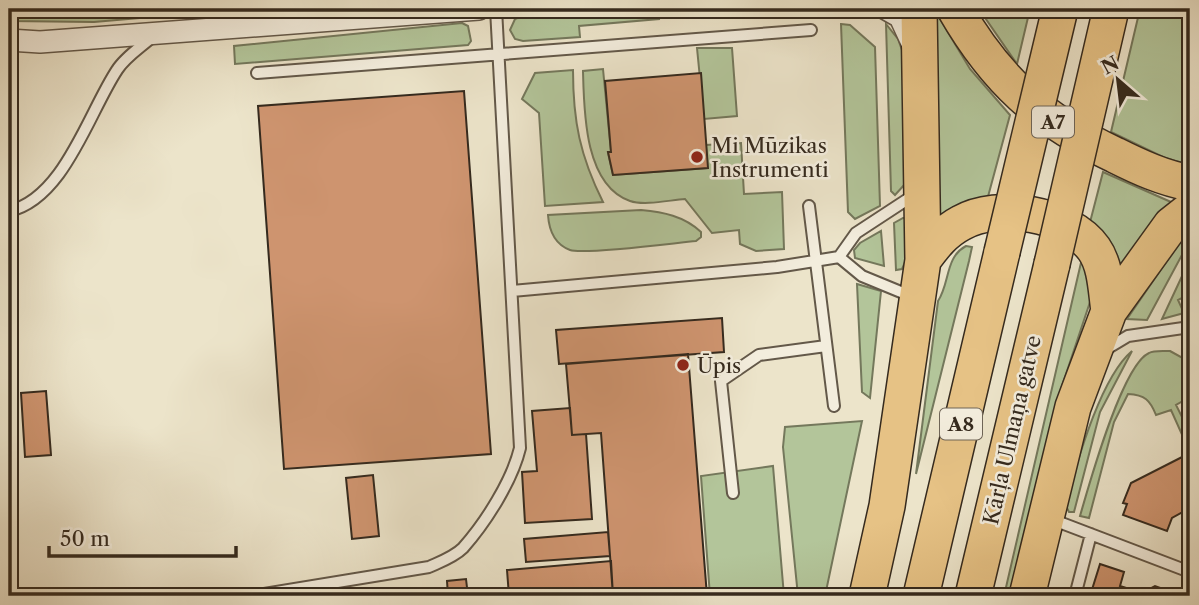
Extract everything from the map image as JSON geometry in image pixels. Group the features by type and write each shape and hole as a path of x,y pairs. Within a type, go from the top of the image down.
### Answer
{"highway":[{"path":"867,596 887,506 923,260 924,187 918,58 919,9"},
{"name":"A7","path":"955,9 977,47 1019,95 1038,112 1094,145 1139,166 1190,183"},
{"name":"A8","path":"921,596 1060,9"},
{"name":"Kārļa Ulmaņa gatve","path":"972,596 1111,9"},
{"path":"1027,596 1073,407 1109,311 1171,225 1190,210"},
{"path":"923,260 941,236 977,215 1023,215 1046,219 1068,226 1094,249 1104,273 1109,311"}],"street":[{"path":"9,40 40,42 479,9"},
{"path":"886,9 900,17 918,58"}],"lane":[{"path":"252,596 429,567 462,549 510,480 520,448 496,9"},
{"path":"257,73 811,30"},
{"path":"9,211 38,197 58,174 118,67 156,33"},
{"path":"839,257 856,233 924,187"},
{"path":"809,206 834,406"},
{"path":"512,292 777,267 839,257 862,276 890,285 918,299"},
{"path":"1092,358 1128,336 1190,327"},
{"path":"733,494 721,381 759,355 826,346"},
{"path":"1045,516 1190,572"},
{"path":"1074,596 1091,534"}],"green space":[{"path":"243,9 94,22 9,21 9,14 25,16"},
{"path":"612,9 658,9 659,19 579,26 580,37 523,41 515,39 510,30 515,19 522,16"},
{"path":"934,9 970,69 1010,115 986,204 937,227"},
{"path":"979,9 1030,9 1017,64"},
{"path":"1140,9 1190,9 1190,165 1165,158 1111,132"},
{"path":"462,23 468,26 471,41 468,45 235,64 234,46"},
{"path":"841,24 850,25 875,47 880,206 855,219 848,212"},
{"path":"886,24 898,39 903,53 905,184 895,195 891,191"},
{"path":"697,48 732,48 737,116 704,119"},
{"path":"603,69 611,152 608,153 613,175 707,168 706,145 741,143 744,194 782,192 784,249 756,251 740,244 739,230 712,233 685,199 636,202 615,192 603,179 595,163 584,106 583,71"},
{"path":"573,70 574,106 579,138 603,202 545,206 539,113 522,99 535,73"},
{"path":"1103,172 1171,202 1118,269 1088,230"},
{"path":"641,210 680,219 701,232 701,237 696,241 630,248 570,250 553,236 548,215"},
{"path":"907,218 906,260 902,269 896,270 894,223"},
{"path":"1190,227 1190,240 1147,320 1127,319"},
{"path":"881,231 884,266 855,258 854,250 860,243"},
{"path":"966,246 972,247 969,261 916,474 938,301 954,257"},
{"path":"1083,254 1091,299 1061,389 1012,596 1004,596"},
{"path":"1190,259 1190,294 1178,300 1184,313 1162,319"},
{"path":"857,284 881,291 870,398 862,392"},
{"path":"1132,351 1100,412 1074,512 1069,512 1065,504 1091,422 1110,381"},
{"path":"1170,351 1190,362 1190,397 1176,405 1190,433 1190,447 1188,448 1171,410 1156,415 1146,399 1128,394 1114,422 1089,518 1080,516 1108,427 1128,379 1139,362 1149,353"},
{"path":"862,421 825,596 798,596 783,447 785,427"},
{"path":"773,466 784,596 710,596 701,476"}],"building":[{"path":"701,73 708,168 613,175 608,152 611,152 605,81"},
{"path":"464,91 491,454 284,469 258,106"},
{"path":"722,318 724,352 559,364 556,330"},
{"path":"688,354 707,596 613,596 601,433 572,435 566,364"},
{"path":"46,391 51,455 25,457 21,393"},
{"path":"570,408 572,435 586,434 592,519 525,523 522,472 537,471 532,411"},
{"path":"1190,453 1190,508 1172,518 1167,531 1123,515 1127,504 1123,503 1131,483"},
{"path":"373,475 379,536 352,539 346,478"},
{"path":"608,532 610,556 526,562 524,539"},
{"path":"611,561 613,596 509,596 507,570"},
{"path":"1100,564 1124,572 1120,586 1142,593 1155,586 1183,596 1090,596"},
{"path":"466,579 468,596 448,596 447,581"}],"place":[{"name":"Mi Mūzikas Instrumenti","path":"697,157"},
{"name":"Ūpis","path":"683,365"}]}
